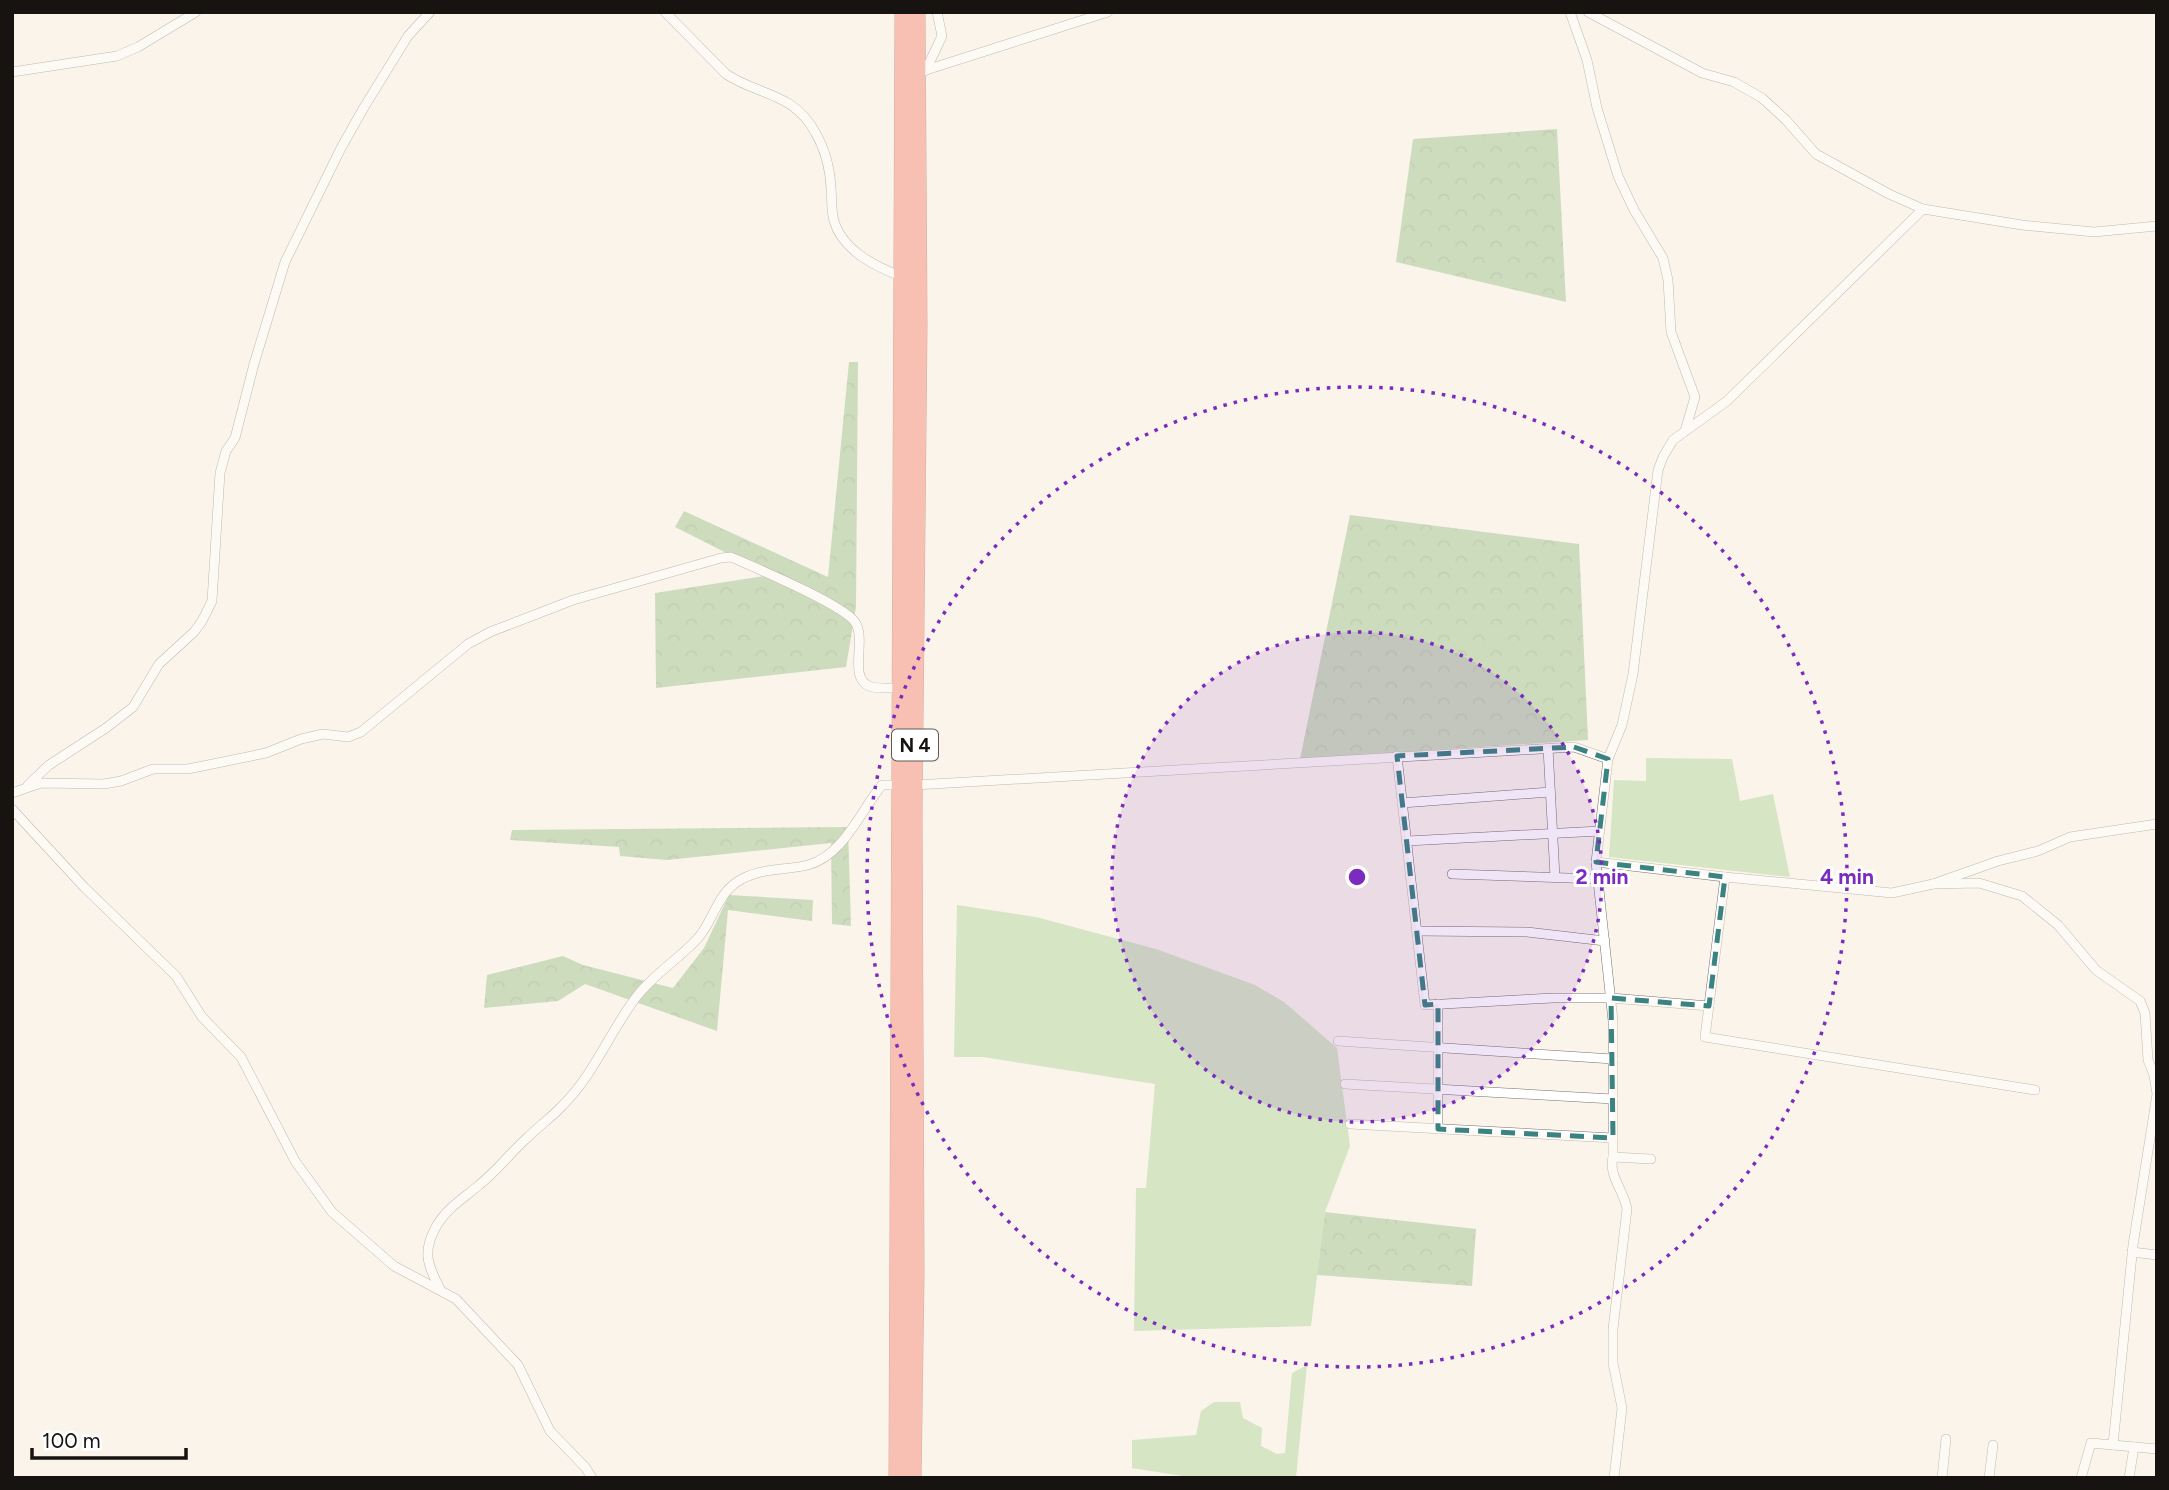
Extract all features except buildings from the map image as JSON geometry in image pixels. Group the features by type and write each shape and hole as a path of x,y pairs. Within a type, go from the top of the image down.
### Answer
{"highway":[{"name":"N 4","path":"904,12 901,688 908,785 912,1478"},
{"name":"N 4","path":"898,1478 922,73 916,12"}],"street":[{"path":"12,72 117,57 196,12"},
{"path":"24,789 49,765 133,707 159,664 194,632 202,621 212,601 220,473 226,451 235,438 254,363 285,262 341,148 363,110 408,36 430,12"},
{"path":"665,12 726,74 738,82 775,94 795,107 815,131 829,163 833,219 839,233 876,267 903,277"},
{"path":"922,73 942,36 937,12"},
{"path":"922,73 1108,12"},
{"path":"1570,12 1587,60 1597,108 1618,176 1634,210 1663,258 1668,280 1671,332 1695,397 1685,431"},
{"path":"1588,12 1702,73 1734,82 1762,98 1816,154 1889,194 1923,209 2022,225 2094,232 2157,226"},
{"path":"1614,1478 1622,1408 1613,1363 1613,1329 1627,1209 1625,1198 1610,1167 1613,1157 1611,998 1597,862 1608,760 1622,725 1633,674 1658,470 1673,440 1727,401 1923,209"},
{"path":"12,793 41,783 112,782 153,769 188,769 266,753 300,739 323,734 348,737 361,732 468,644 490,632 573,600 721,558 731,557 806,591 850,617 856,624 860,642 858,673 862,681 871,687 901,688"},
{"path":"440,1289 428,1266 426,1255 438,1223 456,1203 480,1185 529,1135 563,1106 588,1076 635,998 700,936 721,898 736,882 746,877 774,869 807,865 828,855 853,827 882,785 996,782 1574,747 1608,760"},
{"path":"1548,748 1555,877"},
{"path":"1397,756 1425,1004 1611,998 1709,1006"},
{"path":"1402,803 1550,792"},
{"path":"12,809 84,887 176,976 202,1017 241,1057 295,1161 332,1212 394,1266 456,1299 518,1365 550,1431 585,1467 592,1478"},
{"path":"1597,862 1892,893 1933,884 1998,861 2038,851 2070,837 2157,824"},
{"path":"1407,841 1600,831"},
{"path":"1451,874 1598,879"},
{"path":"1726,877 1705,1037 2035,1090"},
{"path":"1933,884 1979,883 2022,896 2058,925 2096,970 2140,1001 2146,1013 2147,1060 2154,1075 2157,1094 2132,1252 2113,1445"},
{"path":"1417,930 1527,932 1605,941"},
{"path":"1438,1004 1438,1129"},
{"path":"1338,1041 1613,1059"},
{"path":"1345,1084 1613,1099"},
{"path":"1350,1124 1613,1138"},
{"path":"1613,1157 1651,1158"},
{"path":"2132,1252 2157,1255"},
{"path":"1942,1478 1946,1439"},
{"path":"2081,1478 2091,1443 2157,1450"},
{"path":"1989,1478 1993,1445"},
{"path":"2129,1478 2134,1447"}],"highlighted area":[{"path":"1574,747 1608,759 1596,862 1725,877 1709,1006 1611,998 1613,1138 1438,1129 1438,1004 1425,1005 1397,756"}],"green space":[{"path":"1557,129 1566,302 1396,262 1413,139"},
{"path":"849,362 858,362 856,607 846,667 656,688 655,593 770,575 675,527 684,511 828,577"},
{"path":"1350,515 1579,544 1588,740 1300,759"},
{"path":"1646,758 1732,759 1740,801 1773,794 1790,877 1609,857 1614,780 1646,781"},
{"path":"848,827 851,926 832,924 831,843 667,860 620,856 619,847 510,840 512,830"},
{"path":"729,895 813,900 812,921 728,910 717,1031 585,984 558,1001 484,1008 487,975 563,956 583,965 673,988 704,948"},
{"path":"957,905 1036,917 1156,949 1255,985 1284,1002 1337,1048 1350,1146 1325,1212 1311,1326 1134,1331 1136,1188 1146,1188 1155,1084 983,1057 954,1057"},
{"path":"1325,1212 1476,1229 1472,1286 1317,1275"},
{"path":"1307,1365 1296,1478 1195,1478 1132,1468 1132,1440 1196,1435 1201,1411 1214,1402 1240,1402 1243,1418 1262,1428 1261,1446 1277,1454 1285,1453 1292,1373"}]}
